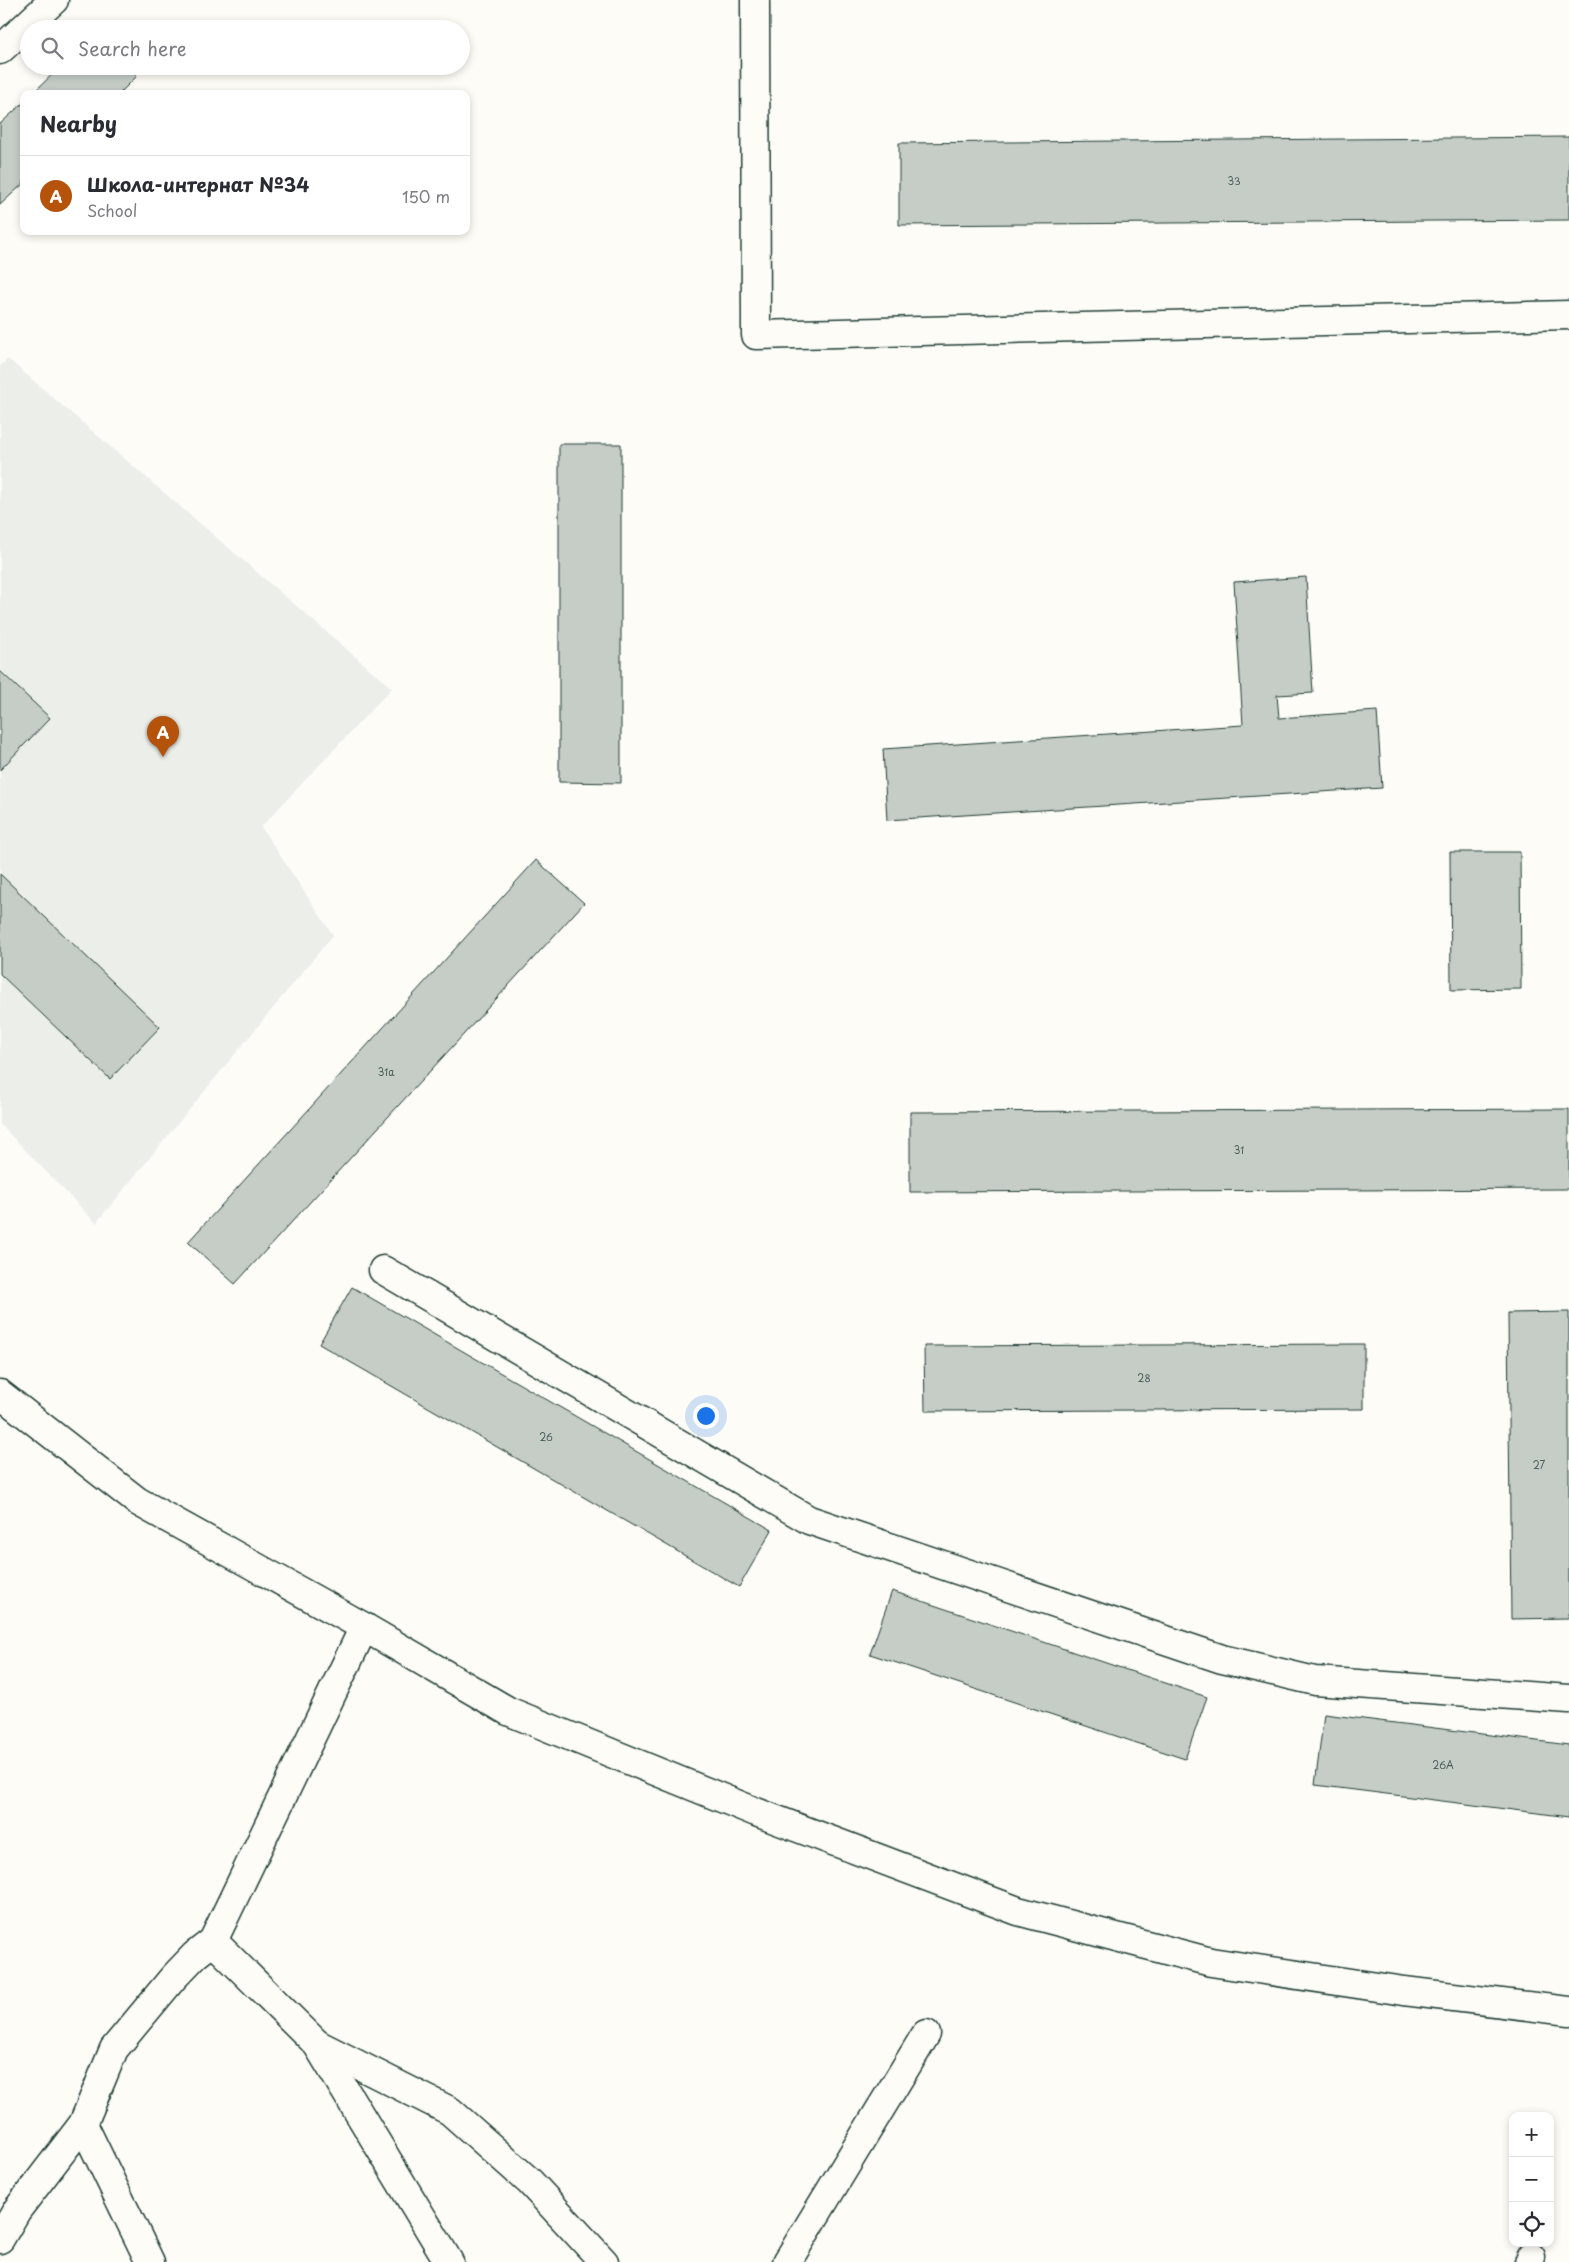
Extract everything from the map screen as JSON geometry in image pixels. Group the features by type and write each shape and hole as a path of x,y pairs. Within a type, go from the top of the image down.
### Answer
{"street":[{"path":"32,20 54,0"},
{"path":"755,0 756,336 1569,315"},
{"path":"0,50 20,31"},
{"path":"382,1270 809,1520 1222,1660 1315,1681 1569,1700"},
{"path":"0,1394 137,1501 364,1627 508,1711 756,1812 1018,1911 1211,1962 1404,1991 1569,2011"},
{"path":"0,2239 17,2210 83,2124 114,2049 173,1978 213,1941 364,1627"},
{"path":"213,1941 317,2044 450,2262"},
{"path":"787,2262 926,2034"},
{"path":"317,2044 450,2111 530,2182 604,2262"},
{"path":"83,2124 150,2262"}],"shaded area":[{"path":"8,359 392,688 261,827 333,935 96,1223 0,1124 0,366"}],"building":[{"path":"52,75 137,76 123,90 36,90"},
{"path":"20,106 20,187 0,205 0,124"},
{"path":"1569,137 1569,220 899,225 899,143"},
{"path":"559,444 621,444 621,783 559,782"},
{"path":"1306,577 1313,693 1277,695 1279,718 1377,711 1382,788 887,820 883,749 1243,725 1234,582"},
{"path":"0,671 50,718 0,770"},
{"path":"1450,852 1520,852 1521,989 1451,990"},
{"path":"536,860 584,903 235,1284 188,1242"},
{"path":"0,874 160,1027 110,1079 0,974"},
{"path":"1569,1109 1569,1189 910,1192 910,1112"},
{"path":"352,1287 772,1530 739,1587 319,1344"},
{"path":"1569,1312 1569,1618 1511,1619 1508,1313"},
{"path":"1364,1344 1364,1409 925,1411 924,1346"},
{"path":"892,1591 1207,1697 1185,1759 870,1654"},
{"path":"1324,1714 1569,1745 1569,1817 1315,1785"}],"place":[{"name":"Школа-интернат №34","path":"163,757"}]}
